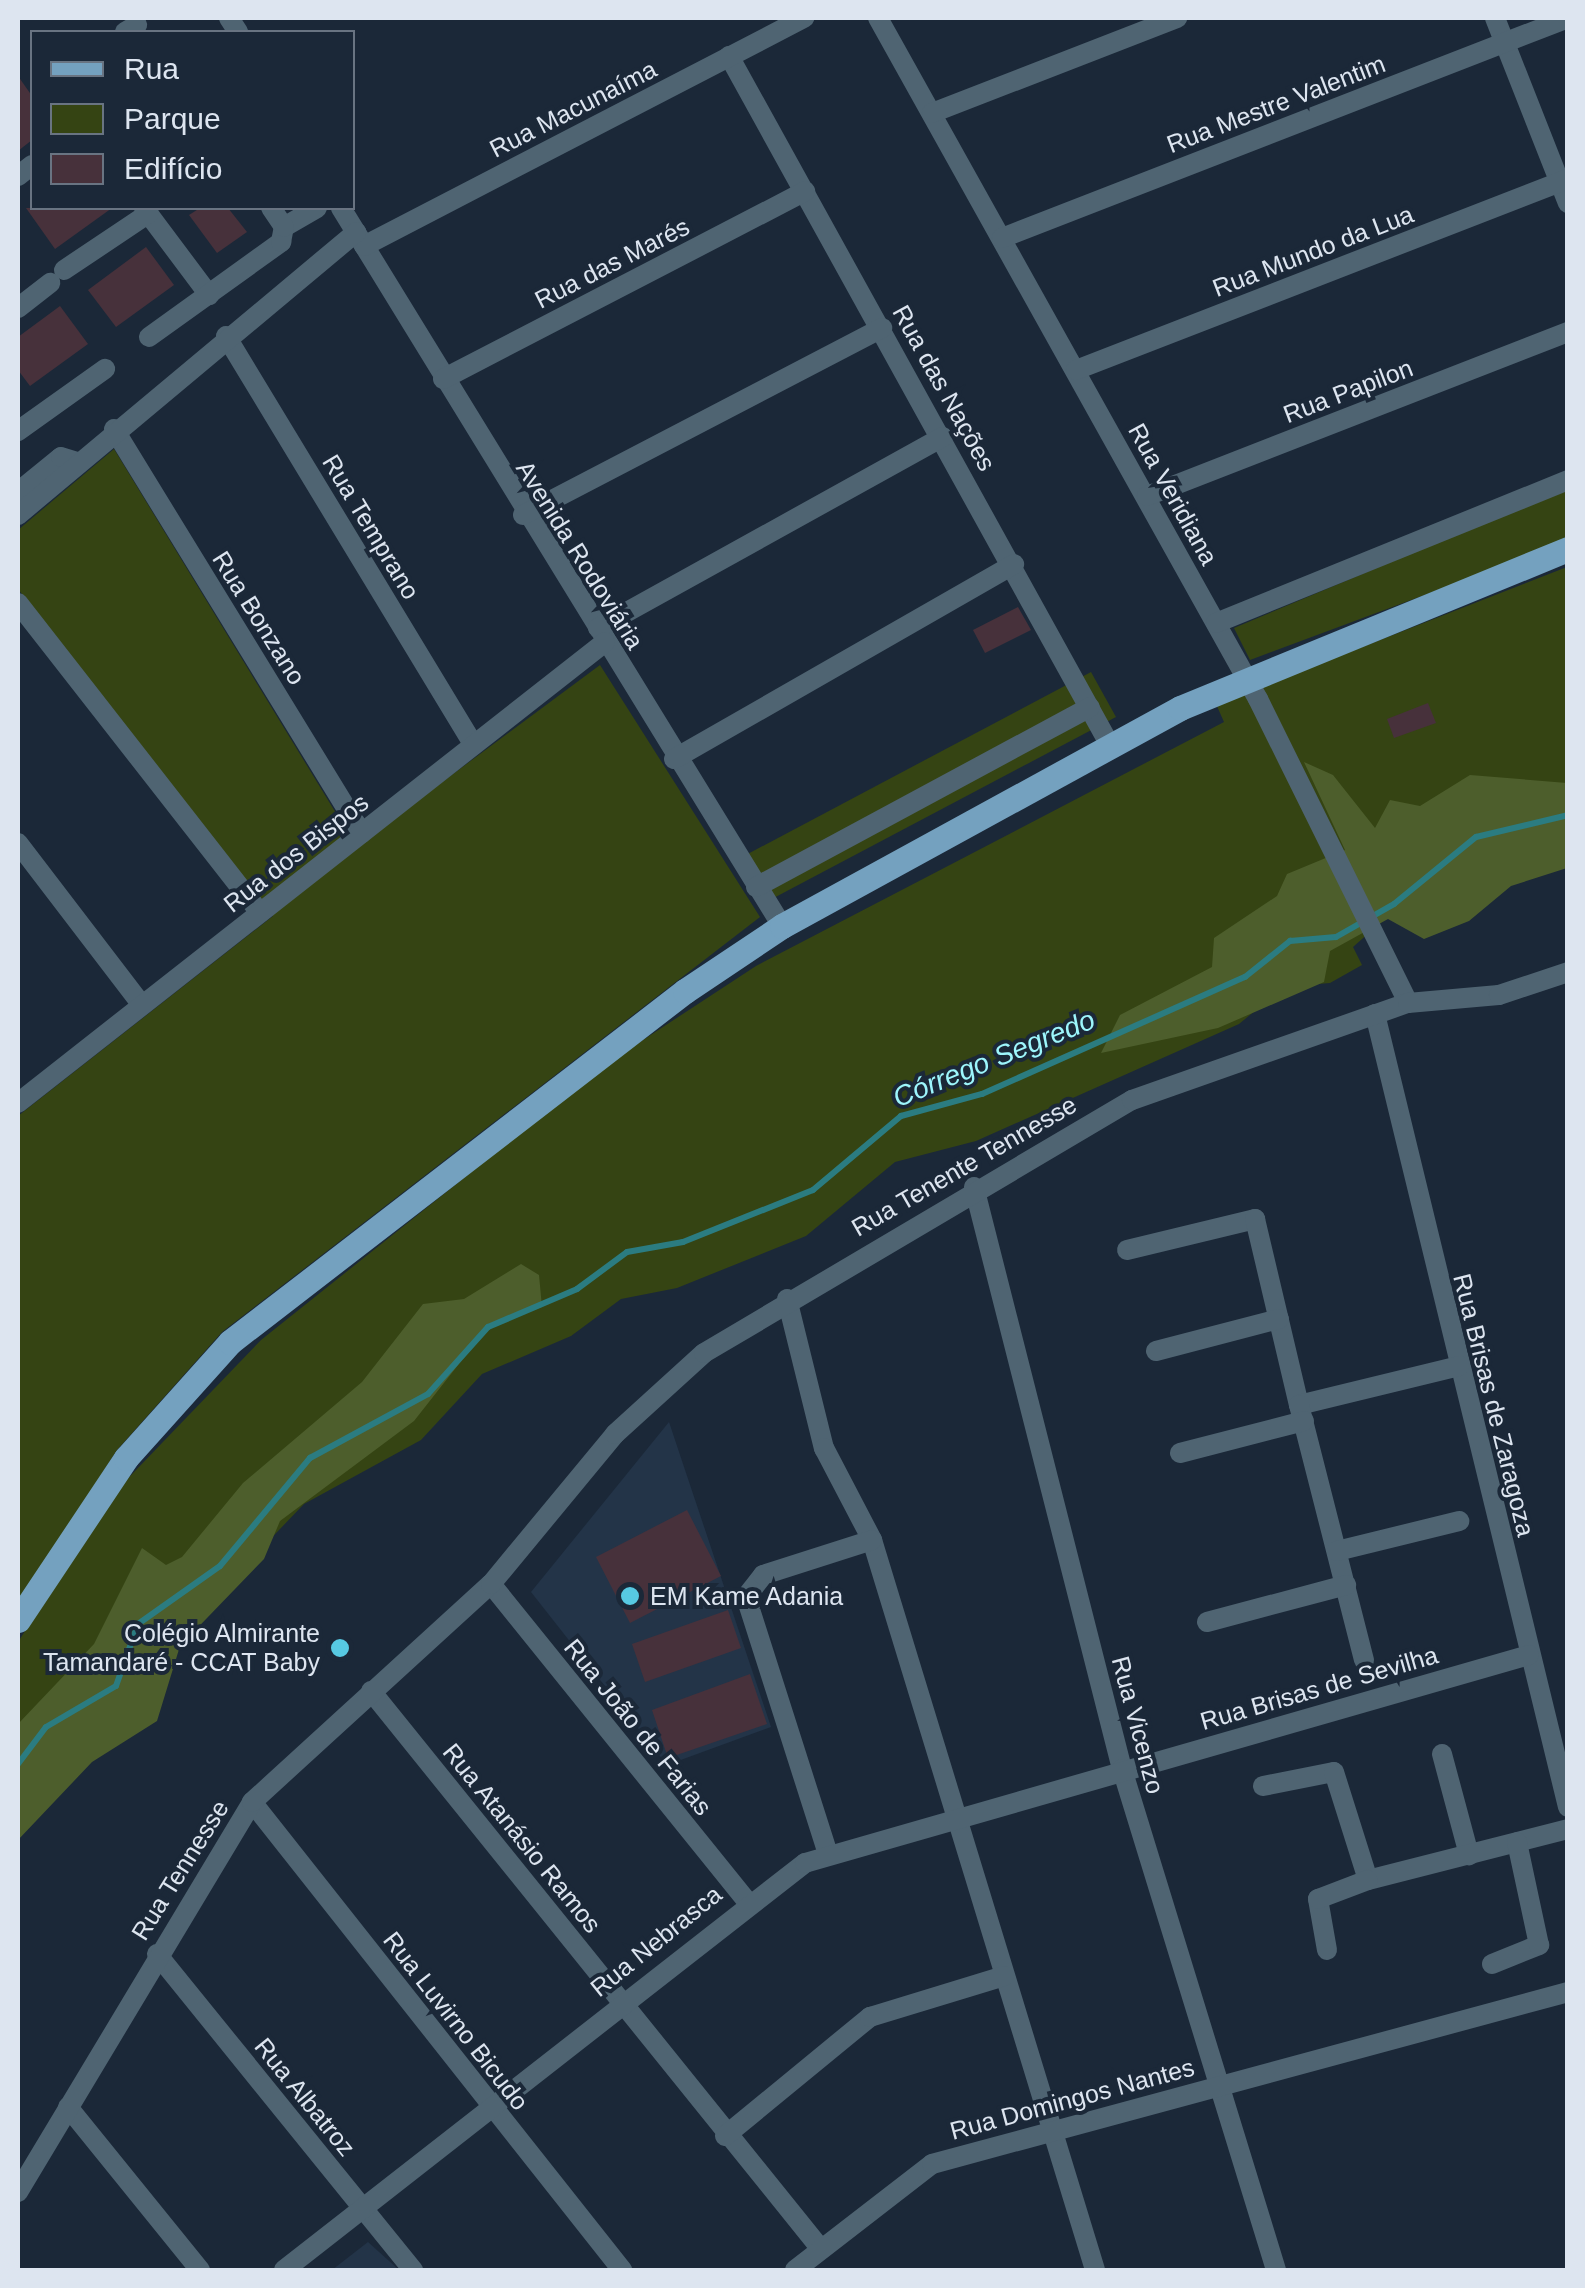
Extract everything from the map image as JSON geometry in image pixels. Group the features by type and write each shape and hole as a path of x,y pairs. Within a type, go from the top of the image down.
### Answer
{"main road":[{"path":"18,1620 126,1458 230,1342 782,926 1245,677 1568,548"}],"street":[{"name":"Rua Macunaíma","path":"18,515 226,336 360,239 804,18"},
{"name":"Rua Veridiana","path":"878,18 1245,677 1408,1003"},
{"path":"932,113 1177,18"},
{"path":"1494,18 1563,180 1568,203"},
{"name":"Rua Mestre Valentim","path":"1002,238 1568,18"},
{"name":"Rua das Nações","path":"729,56 1014,564 1111,746"},
{"name":"Rua Mundo da Lua","path":"1076,370 1563,180"},
{"name":"Rua das Marés","path":"443,379 805,192"},
{"path":"18,308 147,210 209,295"},
{"path":"272,210 284,227"},
{"path":"149,338 281,242 284,227 309,210"},
{"name":"Avenida Rodoviária","path":"343,210 523,515 782,926"},
{"path":"523,515 882,328"},
{"name":"Rua Papilon","path":"1146,496 1568,332"},
{"name":"Rua Temprano","path":"226,336 474,745"},
{"path":"18,431 105,368"},
{"name":"Rua Bonzano","path":"114,429 362,833"},
{"name":"Rua dos Bispos","path":"21,1093 474,745 601,635 943,437"},
{"path":"18,492 60,457 77,462"},
{"path":"1216,624 1568,480"},
{"path":"674,759 1014,564"},
{"path":"18,603 260,913"},
{"path":"756,887 1090,707"},
{"path":"18,843 141,1004"},
{"name":"Rua Tenente Tennesse","path":"491,1584 653,1394 787,1299 974,1187 1132,1100 1408,1003 1499,994 1568,972"},
{"name":"Rua Brisas de Zaragoza","path":"1375,1014 1568,1806"},
{"name":"Rua Vicenzo","path":"974,1187 1122,1769 1276,2270"},
{"path":"1127,1250 1254,1219 1364,1660"},
{"path":"787,1299 824,1448 872,1540 1096,2270"},
{"path":"1156,1351 1278,1320"},
{"path":"1180,1453 1459,1366"},
{"path":"1337,1551 1459,1521"},
{"path":"828,1854 746,1596 763,1574 872,1540"},
{"name":"Rua Tennesse","path":"18,2192 157,1954 252,1802 491,1584"},
{"name":"Rua João de Farias","path":"491,1584 746,1901"},
{"path":"1207,1622 1346,1585"},
{"name":"Rua Brisas de Sevilha","path":"1122,1769 1529,1655"},
{"name":"Rua Atanásio Ramos","path":"371,1691 725,2136 821,2249"},
{"path":"1442,1754 1470,1854"},
{"name":"Rua Nebrasca","path":"284,2270 746,1901 828,1854 1122,1769"},
{"path":"1263,1786 1334,1772 1368,1880"},
{"name":"Rua Luvirno Bicudo","path":"252,1802 622,2270"},
{"path":"1328,1950 1318,1899 1368,1880 1568,1830"},
{"path":"1492,1964 1540,1945 1517,1842"},
{"name":"Rua Albatroz","path":"157,1954 413,2270"},
{"path":"725,2136 870,2017 1004,1976"},
{"name":"Rua Domingos Nantes","path":"795,2270 932,2164 1568,1992"},
{"path":"68,2106 200,2270"}],"shaded area":[{"name":"EM Kame Adania","path":"669,1422 771,1727 667,1765 531,1592"},
{"path":"368,2242 399,2270 332,2270"}],"green space":[{"path":"114,449 356,846 600,665 760,917 222,1332 117,1450 18,1605 18,1116 273,916 18,589 18,530"},
{"path":"1567,488 1567,542 1250,660 1234,628"},
{"path":"1567,567 1567,837 1415,892 1353,947 1362,965 1330,983 1284,987 1239,1024 976,1141 895,1162 806,1236 677,1288 621,1299 571,1336 482,1374 421,1440 304,1504 18,1802 18,1642 111,1496 261,1340 608,1063 756,966 1224,722 1216,704"},
{"path":"1091,672 1116,717 768,901 742,857"},
{"path":"1304,762 1333,775 1375,828 1390,800 1420,806 1470,775 1567,783 1567,868 1511,886 1469,921 1424,939 1388,919 1330,951 1324,982 1218,1028 1101,1053 1120,1015 1212,967 1214,938 1277,896 1287,874 1345,850"},
{"path":"521,1264 539,1275 542,1307 488,1327 414,1421 280,1521 264,1559 180,1646 157,1721 92,1762 18,1840 18,1724 94,1644 142,1548 166,1565 182,1557 243,1483 362,1382 423,1304 464,1299"}],"building":[{"path":"18,76 30,93 30,142 18,151"},
{"path":"26,208 109,210 55,249"},
{"path":"197,210 230,210 247,232 217,253 189,215"},
{"path":"146,247 174,285 116,327 88,290"},
{"path":"60,306 88,344 30,386 18,370 18,337"},
{"path":"1018,607 1031,630 985,653 973,630"},
{"path":"1428,703 1436,723 1394,738 1387,719"},
{"path":"687,1510 721,1576 630,1623 596,1557"},
{"path":"728,1610 741,1648 645,1682 632,1644"},
{"path":"750,1674 767,1724 668,1758 652,1710"}],"waterway":[{"name":"Córrego Segredo","path":"18,1764 46,1727 116,1686 138,1624 220,1566 310,1458 428,1394 488,1327 577,1289 627,1252 683,1242 813,1190 901,1116 982,1094 1245,977 1290,941 1336,937 1394,904 1476,837 1568,815"}],"place":[{"name":"EM Kame Adania","path":"630,1596"},
{"name":"Colégio Almirante Tamandaré - CCAT Baby","path":"340,1648"}]}
